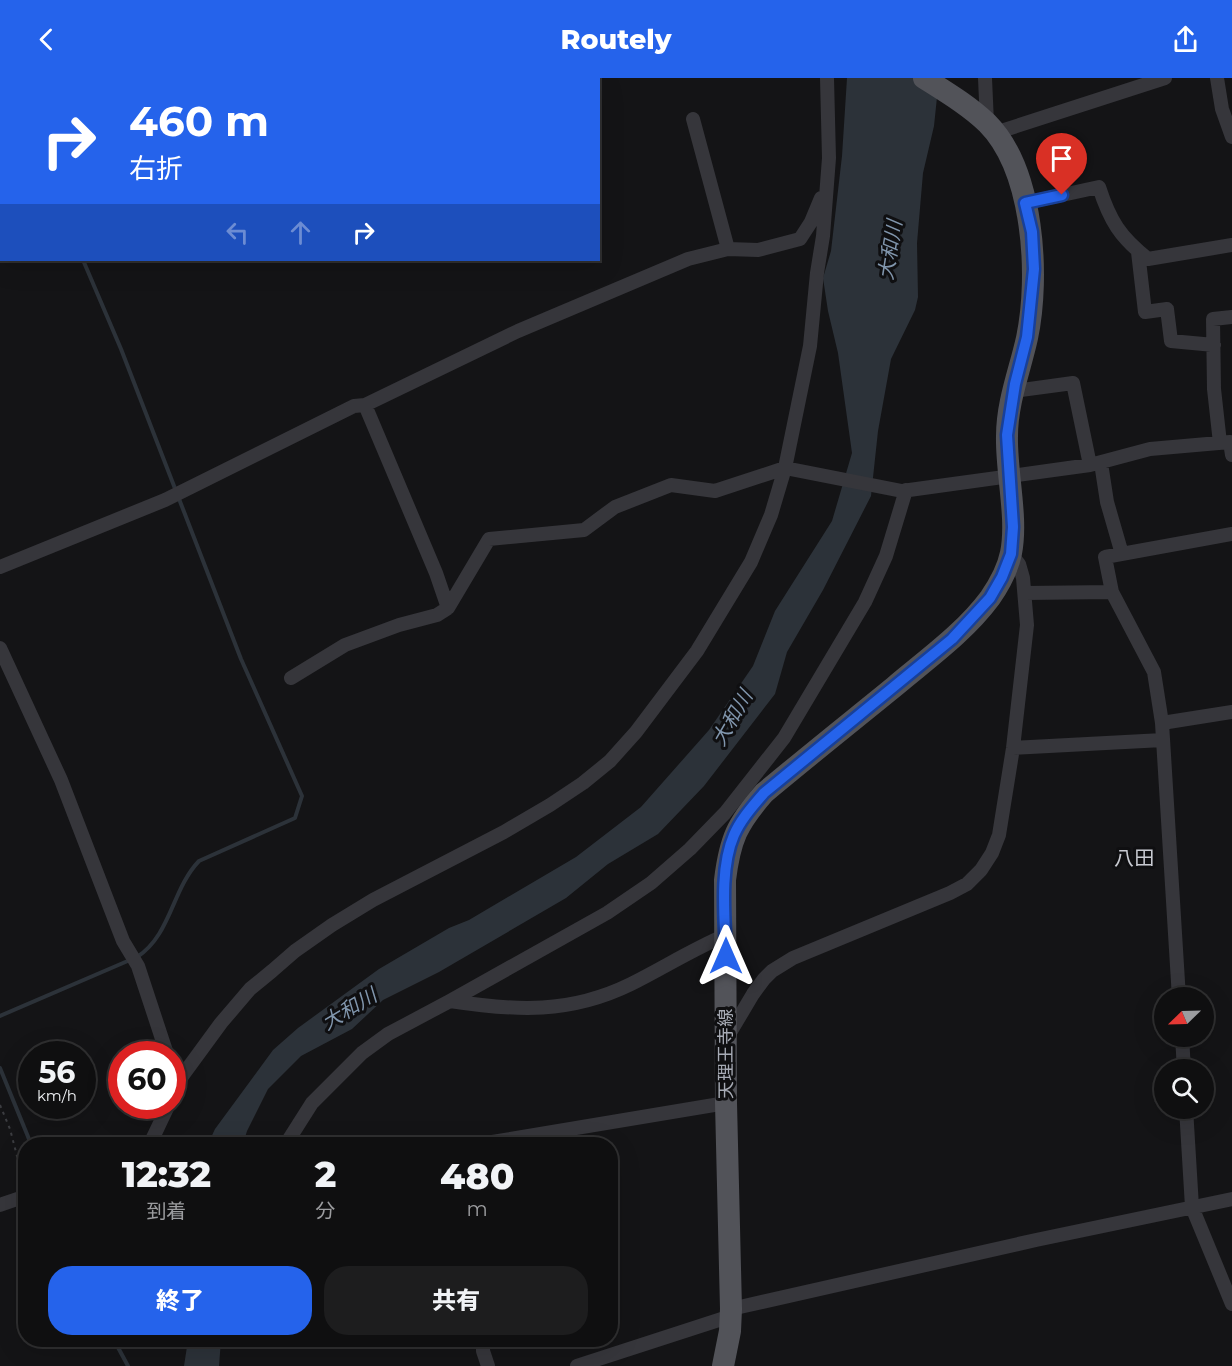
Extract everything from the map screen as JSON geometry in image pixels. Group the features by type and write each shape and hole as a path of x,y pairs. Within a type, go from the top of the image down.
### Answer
{"main road":[{"name":"天理王寺線","path":"723,1366 731,1312 726,1103 725,880 734,835 745,815 764,793 952,639 990,598 1011,554 1013,527 1007,435 1014,391 1027,337 1034,269 1032,232 1013,167 991,128 960,101 924,78"}],"street":[{"path":"186,1071 221,1023 250,989 296,951 373,900 550,805 610,761 636,732 697,651 751,562 787,468 810,346 823,237 829,158 827,78"},
{"path":"986,78 991,128 1165,78"},
{"path":"1216,78 1222,109 1232,137"},
{"path":"693,119 729,249"},
{"path":"1025,203 1099,187 1116,229 1130,245 1148,259 1232,245"},
{"path":"0,567 165,500 354,406 365,405 518,331 688,259 729,249 758,250 800,239 811,222 825,188"},
{"path":"1138,252 1145,312 1167,309 1171,341 1214,345"},
{"path":"1220,443 1214,389 1213,319 1232,317"},
{"path":"1014,391 1073,383 1122,554"},
{"path":"365,405 436,573 448,608"},
{"path":"291,678 345,645 399,625 437,615 448,608 489,538 584,530 615,507 671,485 715,491 787,468 904,490 1096,464 1150,449 1230,442 1232,455"},
{"path":"290,1137 312,1103 362,1053 388,1034 607,913 651,883 690,849 725,813 784,738 866,602 886,556 904,490"},
{"path":"1178,987 1162,723 1154,672 1136,642 1112,592 1105,557 1232,534"},
{"path":"726,1041 753,994 772,970 793,958 967,884 981,870 992,853 999,835 1028,625 1019,564 1011,554"},
{"path":"1025,593 1112,592"},
{"path":"0,648 61,780 123,941 138,966 163,1041"},
{"path":"1162,723 1232,712"},
{"path":"1012,748 1163,740"},
{"path":"450,1001 492,1008 528,1010 572,1004 628,985 699,946 726,935"},
{"path":"522,1137 726,1103"},
{"path":"153,1137 162,1119"},
{"path":"1187,1119 1192,1207 1232,1304"},
{"path":"0,1205 18,1199"},
{"path":"577,1366 731,1312 1036,1239 1232,1199"},
{"path":"483,1347 488,1366"}],"path":[{"path":"0,1105 10,1129 18,1159"}],"water":[{"name":"大和川","path":"847,78 939,78 934,126 923,173 917,243 918,297 915,310 891,359 878,431 871,496 823,590 787,652 775,694 704,786 658,834 608,864 566,898 439,972 383,1000 352,1029 301,1056 268,1089 245,1137 211,1137 273,1050 298,1028 379,969 449,928 469,920 576,857 641,807 709,730 753,666 775,611 832,521 852,453 838,353 823,278 831,251 842,156"},
{"path":"187,1347 220,1347 219,1366 184,1366"}],"waterway":[{"path":"83,261 121,349 241,659 302,796 295,818 199,861 190,872 157,937 137,957"},
{"path":"0,1016 130,960"},
{"path":"0,1068 28,1137"},
{"path":"118,1347 128,1366"}],"district":[{"name":"八田","path":"1134,858"}],"route":[{"path":"726,956 725,880 728,856 734,835 745,815 764,793 952,639 990,598 1002,577 1011,554 1013,527 1007,435 1015,384 1032,306 1034,269 1032,232 1025,203 1062,195"}]}
